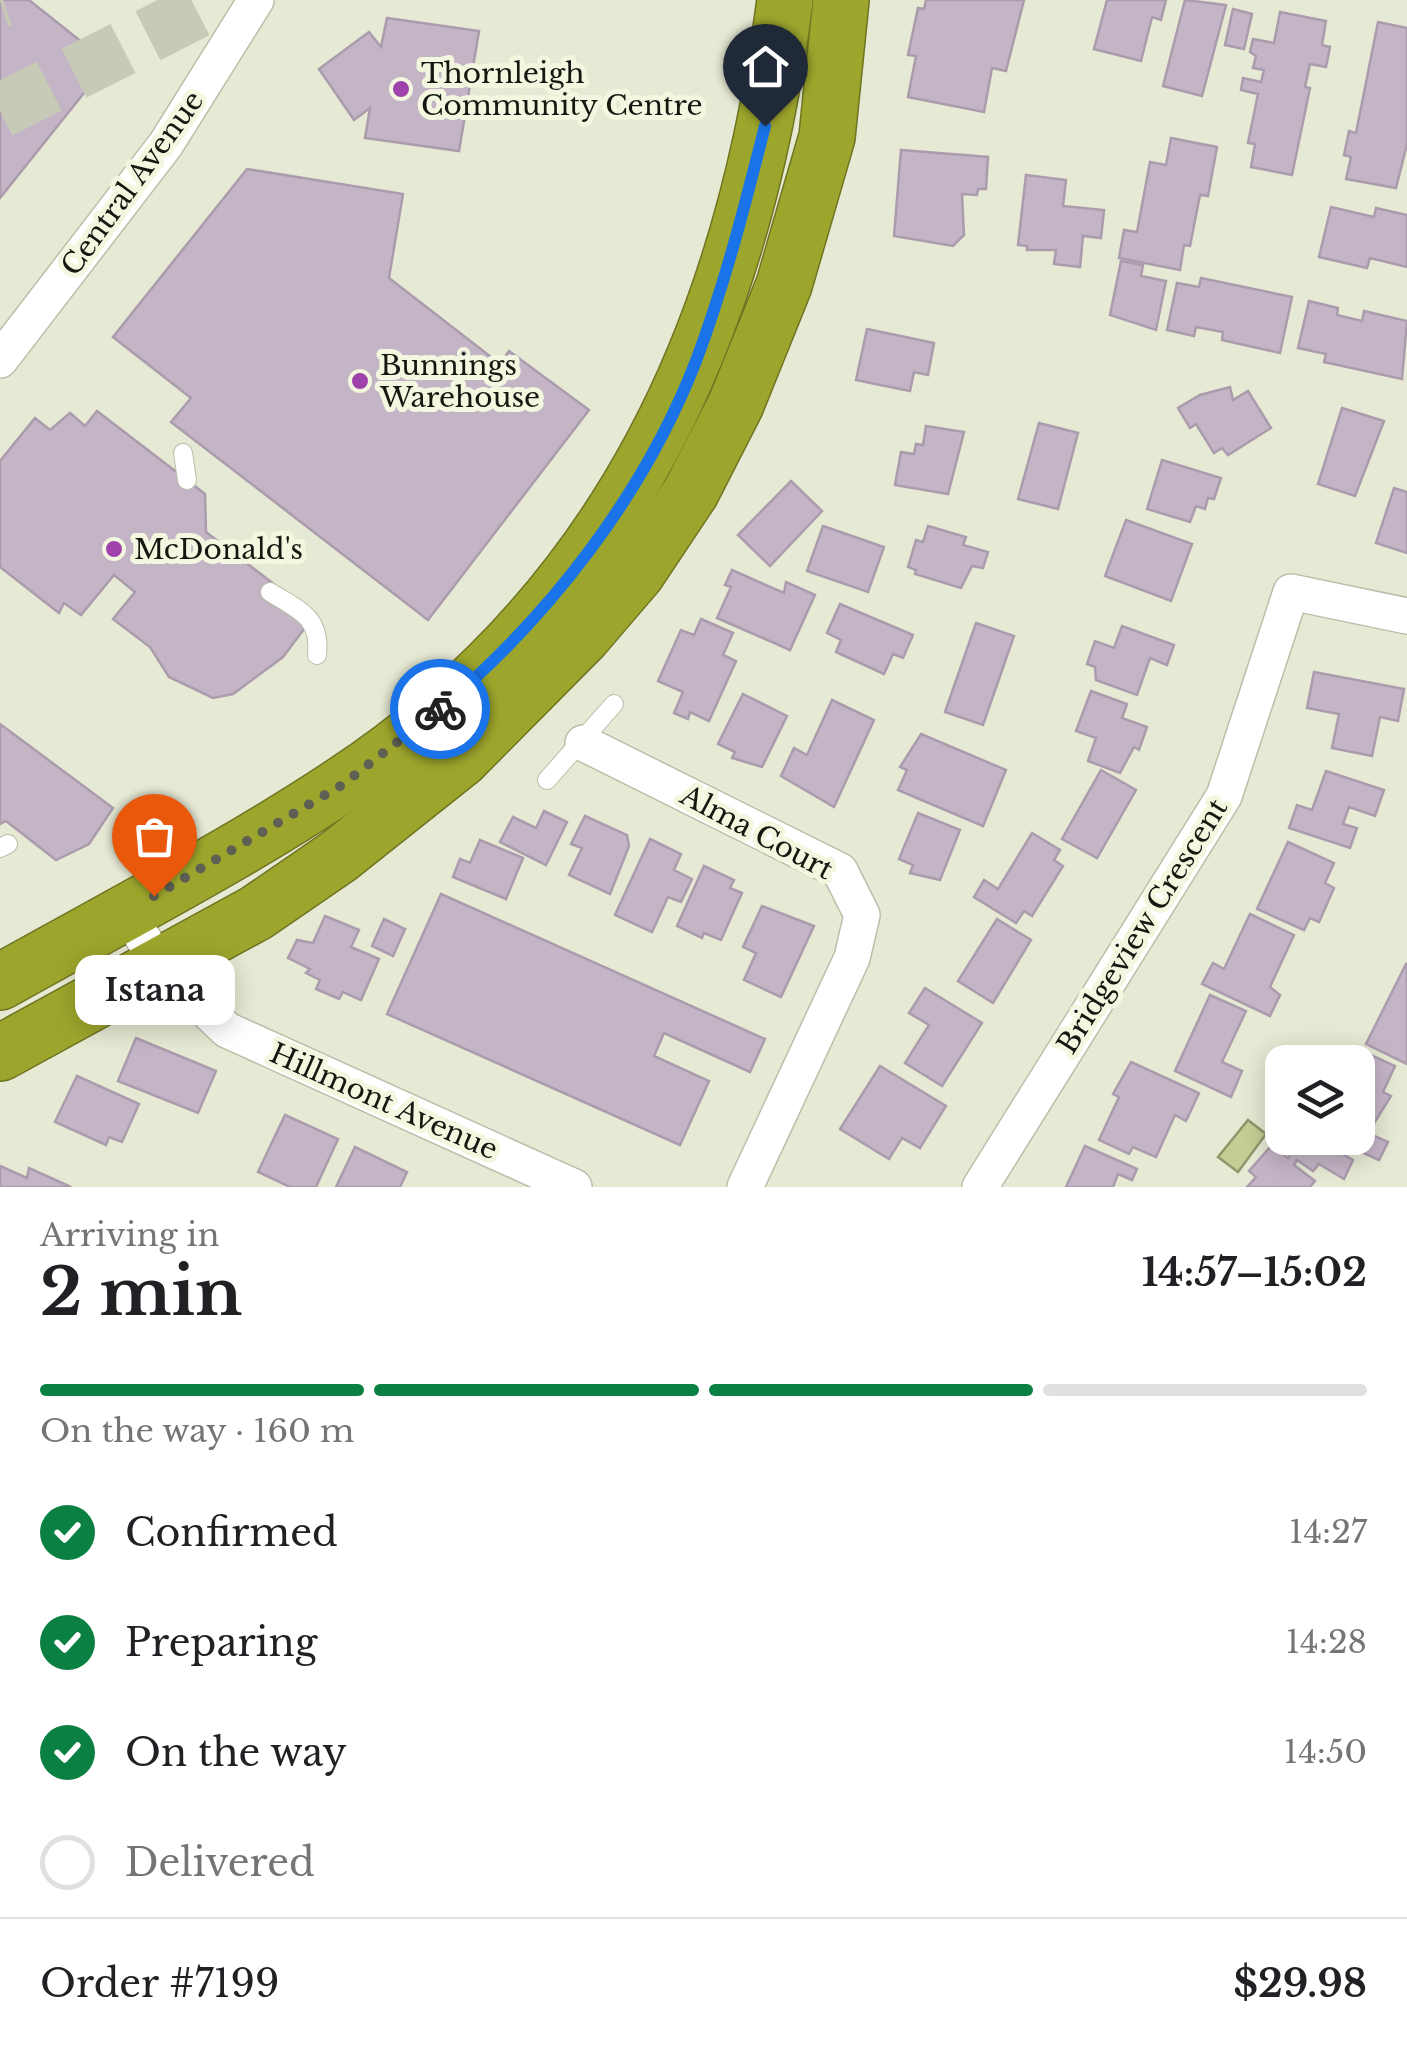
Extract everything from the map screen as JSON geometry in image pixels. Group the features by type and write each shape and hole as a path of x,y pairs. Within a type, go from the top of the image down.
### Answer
{"highway":[{"path":"0,1053 256,912 338,856 461,759 583,636 637,573 691,492 736,404 784,285 827,137 840,0"},
{"path":"0,982 342,785 479,676 539,614 582,559 654,446 695,362 738,232 765,126 778,11"}],"street":[{"name":"Central Avenue","path":"0,360 166,144 256,0"},
{"name":"Bridgeview Crescent","path":"980,1187 1224,796 1291,592 1407,616"},
{"name":"Alma Court","path":"583,743 840,871 862,915 852,958 745,1187"},
{"name":"Hillmont Avenue","path":"126,911 159,965 227,1030 574,1187"}],"lane":[{"path":"182,452 187,480"},
{"path":"270,592 311,617 319,633 317,656"},
{"path":"546,780 614,704"}],"shaded area":[{"path":"1248,1120 1265,1133 1238,1172 1218,1157"}],"building":[{"path":"0,0 29,0 108,63 0,198"},
{"path":"926,0 1024,0 1006,71 992,68 984,112 908,97 916,56 908,55 918,8 924,9"},
{"path":"1107,0 1166,0 1161,20 1152,17 1141,61 1094,49"},
{"path":"1185,0 1226,5 1202,96 1163,86"},
{"path":"1233,9 1252,14 1244,49 1225,45"},
{"path":"1280,12 1326,21 1322,45 1330,47 1326,67 1310,64 1305,87 1310,88 1292,175 1251,167 1255,144 1248,143 1258,94 1241,90 1243,78 1261,82 1264,70 1253,68 1256,56 1250,52 1253,39 1274,43"},
{"name":"Thornleigh Community Centre","path":"387,18 479,31 459,151 365,138 370,108 354,120 319,69 369,32 381,47"},
{"path":"1378,22 1407,28 1407,144 1396,188 1346,179 1351,157 1344,155 1349,131 1356,133"},
{"path":"1171,138 1217,147 1208,196 1200,195 1190,246 1184,245 1180,270 1119,258 1124,230 1137,232 1150,162 1166,165"},
{"path":"901,150 988,157 986,189 978,189 977,195 962,194 964,235 953,246 894,236"},
{"name":"Bunnings Warehouse","path":"247,169 403,194 389,278 500,364 509,351 589,410 428,620 171,422 191,398 113,337"},
{"path":"1026,175 1066,180 1063,206 1104,210 1101,238 1083,236 1080,267 1054,264 1056,250 1027,250 1027,246 1018,245"},
{"path":"1331,207 1374,217 1376,208 1407,215 1407,267 1370,258 1367,268 1319,257"},
{"path":"1121,261 1143,265 1141,276 1166,281 1156,330 1110,315"},
{"path":"1201,278 1292,297 1280,353 1222,340 1223,332 1196,327 1194,336 1167,330 1177,283 1199,287"},
{"path":"1309,301 1338,308 1337,315 1362,321 1364,311 1407,321 1402,379 1324,362 1326,354 1298,348"},
{"path":"867,329 934,343 928,375 914,372 910,391 856,380"},
{"path":"1230,387 1233,400 1248,391 1271,428 1228,455 1222,448 1214,453 1196,424 1190,428 1178,408 1200,395"},
{"path":"1342,408 1384,421 1355,496 1318,484"},
{"name":"McDonald's","path":"97,411 205,494 206,532 275,585 307,625 283,657 233,694 213,698 169,677 150,647 113,619 135,592 114,575 81,615 64,603 59,613 0,567 0,461 35,418 50,430 70,413 85,426"},
{"path":"1039,423 1078,433 1058,509 1018,499"},
{"path":"926,426 964,432 948,494 895,485 901,452 914,454 916,444 923,445"},
{"path":"1162,460 1221,478 1214,499 1208,498 1205,509 1196,506 1190,522 1147,509"},
{"path":"791,481 822,511 770,566 738,535"},
{"path":"1394,488 1407,492 1407,553 1376,543"},
{"path":"1126,520 1192,544 1171,601 1105,576"},
{"path":"823,526 884,547 868,592 807,571"},
{"path":"928,526 966,537 963,545 988,552 983,568 972,566 961,588 915,574 916,570 908,567 916,540 923,542"},
{"path":"732,570 784,593 786,582 815,595 790,650 717,618 731,587 725,585"},
{"path":"840,604 913,635 903,658 893,654 884,674 836,652 841,640 827,633"},
{"path":"701,619 733,633 723,655 736,661 709,721 690,712 688,719 674,713 683,692 658,681 681,630 694,635"},
{"path":"976,623 1014,636 983,725 945,712"},
{"path":"1122,626 1174,645 1167,665 1150,658 1137,695 1096,680 1095,667 1087,664 1095,641 1114,648"},
{"path":"1314,672 1404,689 1398,721 1380,717 1372,756 1332,748 1339,714 1307,708"},
{"path":"1091,691 1127,704 1122,718 1147,727 1139,750 1134,747 1120,773 1088,761 1096,738 1076,731"},
{"path":"743,694 787,716 762,767 732,758 735,752 718,744"},
{"path":"832,700 874,720 834,807 781,776 794,748 807,755"},
{"path":"0,724 113,808 89,844 56,860 6,821 0,824"},
{"path":"921,734 1006,770 983,826 898,790 907,770 900,767"},
{"path":"1101,770 1136,790 1097,858 1062,839"},
{"path":"1326,771 1384,790 1375,816 1349,807 1343,824 1357,828 1350,848 1289,828 1297,805 1312,810"},
{"path":"544,811 567,822 546,865 500,842 513,817 536,828"},
{"path":"918,813 960,830 940,880 910,873 913,865 899,859"},
{"path":"585,816 627,835 629,846 610,894 569,875 582,848 571,844"},
{"path":"1032,833 1060,850 1054,860 1063,866 1032,916 1024,911 1016,923 974,897 984,880 998,889"},
{"path":"650,839 681,854 674,870 692,879 681,902 668,897 652,932 615,915"},
{"path":"480,840 523,858 506,899 453,877 460,859 470,863"},
{"path":"1288,842 1334,863 1325,883 1334,888 1319,922 1310,918 1304,930 1257,909"},
{"path":"704,866 734,880 730,888 742,893 721,940 704,933 702,938 677,926"},
{"path":"441,894 765,1039 750,1072 664,1033 654,1056 709,1081 680,1145 387,1014"},
{"path":"762,906 814,926 781,997 744,980 756,953 743,947"},
{"path":"1250,914 1294,935 1270,987 1280,995 1270,1016 1202,984 1213,963 1224,969"},
{"path":"325,916 359,930 351,947 379,959 361,1000 343,992 339,999 316,989 320,980 306,973 310,969 288,958 297,940 313,943"},
{"path":"384,919 405,929 393,956 372,946"},
{"path":"997,919 1031,940 993,1003 958,981"},
{"path":"1406,964 1407,1064 1375,1045 1366,1044"},
{"path":"925,988 982,1023 942,1086 905,1063 929,1025 909,1013"},
{"path":"1210,995 1246,1011 1222,1062 1242,1071 1231,1097 1175,1071"},
{"path":"136,1038 216,1071 198,1113 118,1081"},
{"path":"1375,1057 1395,1066 1383,1092 1391,1096 1375,1122"},
{"path":"1131,1062 1199,1093 1186,1121 1175,1115 1156,1157 1133,1147 1129,1154 1099,1140 1119,1097 1113,1094"},
{"path":"880,1066 946,1106 920,1148 902,1138 889,1159 840,1129"},
{"path":"77,1076 139,1104 122,1142 109,1137 106,1145 55,1122"},
{"path":"285,1115 338,1139 316,1187 290,1187 258,1172"},
{"path":"1375,1136 1388,1142 1379,1160 1368,1155 1375,1155"},
{"path":"1085,1146 1137,1169 1132,1180 1118,1174 1113,1187 1066,1187"},
{"path":"355,1147 407,1172 400,1187 336,1187"},
{"path":"1265,1153 1288,1158 1344,1155 1353,1160 1344,1179 1319,1164 1313,1171 1297,1160 1294,1165 1315,1181 1310,1187 1247,1187 1256,1177 1249,1171"},
{"path":"0,1166 27,1178 29,1168 71,1187 0,1187"}],"tunnel":[{"path":"0,111 218,0"}],"way so far":[{"path":"154,896 342,785 440,709"}],"place":[{"name":"Thornleigh Community Centre","path":"401,89"},
{"name":"Bunnings Warehouse","path":"360,381"},
{"name":"McDonald's","path":"114,549"},
{"name":"Istana","path":"154,896"}],"route":[{"path":"440,709 479,676 539,614 582,559 664,430 695,362 738,232 765,126"}]}
